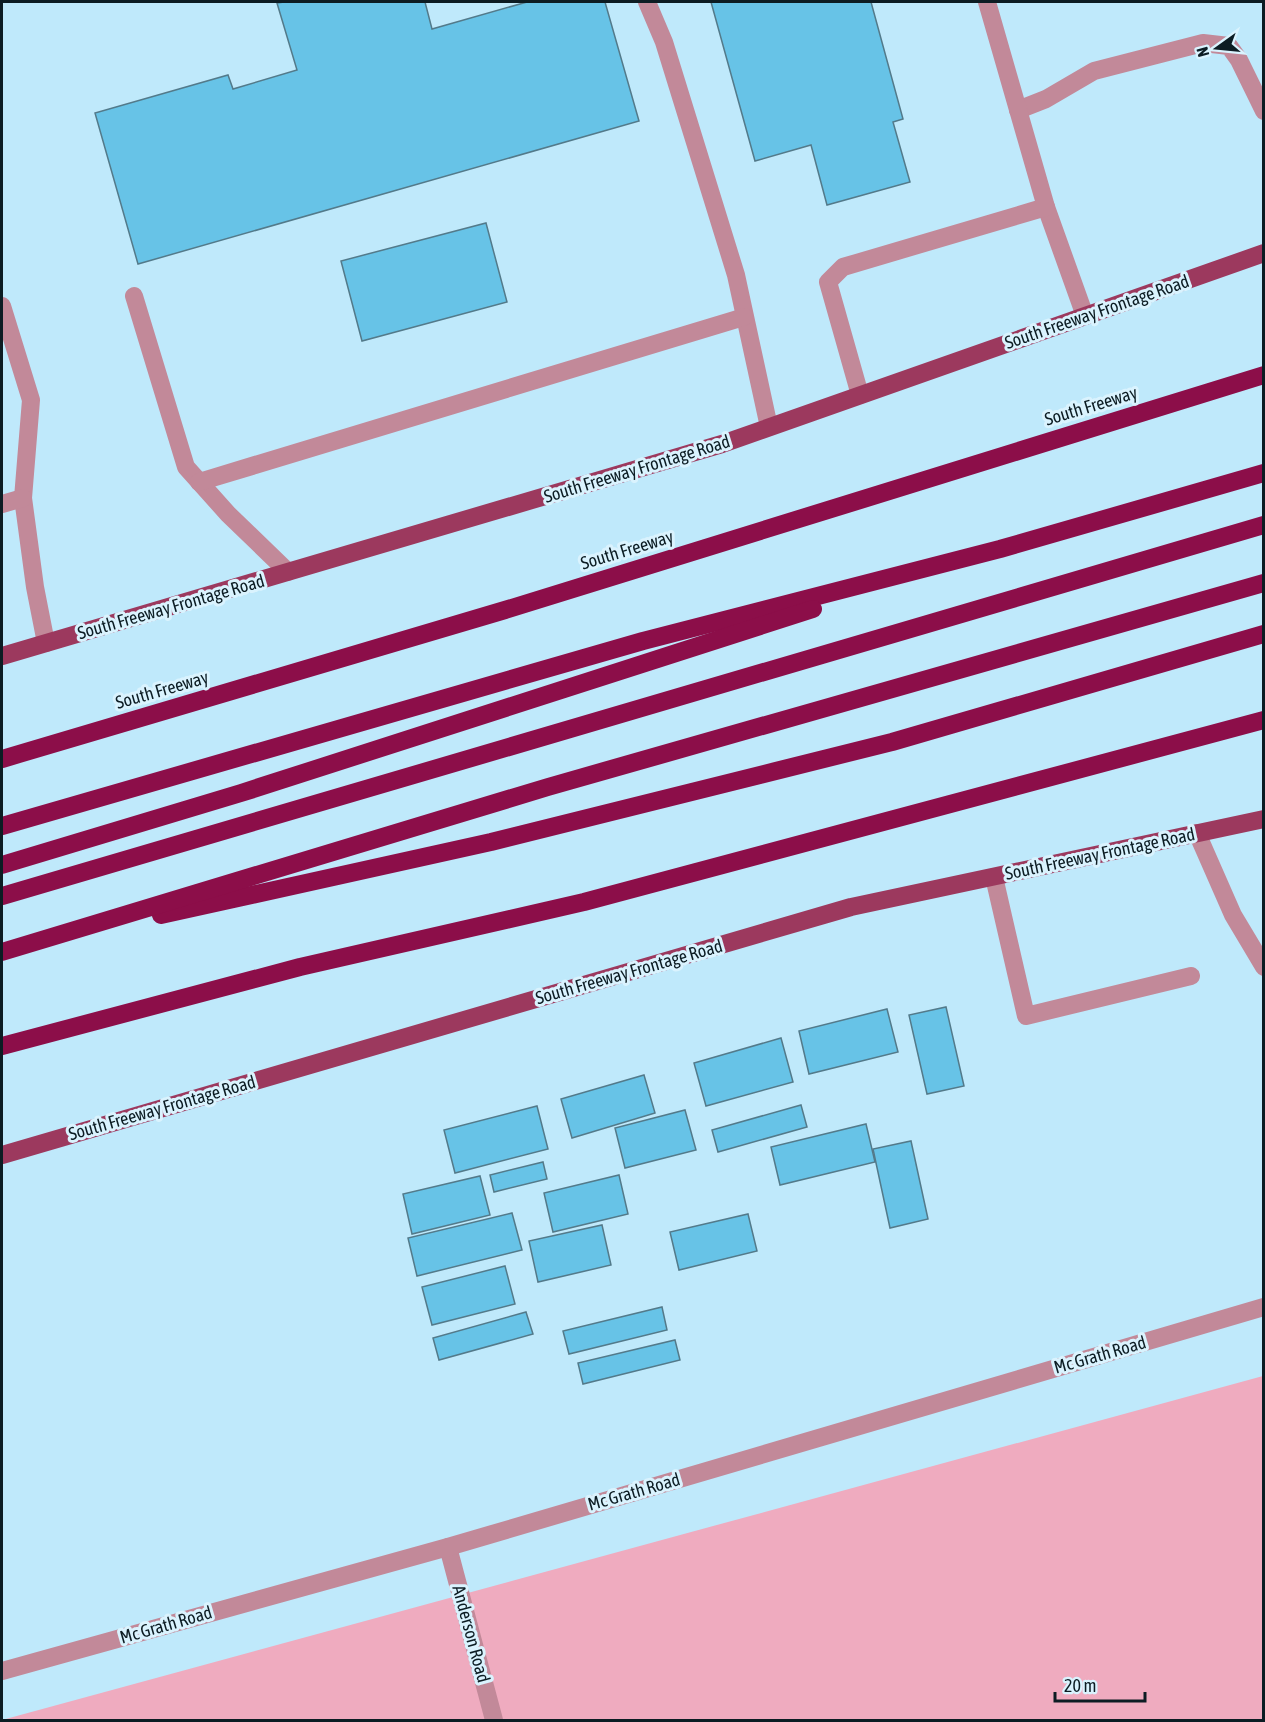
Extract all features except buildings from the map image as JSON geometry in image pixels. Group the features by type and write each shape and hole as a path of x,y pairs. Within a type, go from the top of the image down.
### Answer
{"highway":[{"name":"South Freeway","path":"2,759 516,607 1263,375"},
{"path":"2,826 643,641 1000,549 1263,473"},
{"path":"2,896 1263,525"},
{"path":"2,866 241,794 1000,549"},
{"path":"2,952 548,787 1263,583"},
{"path":"24,945 491,842 892,742 1263,634"},
{"path":"2,1046 300,967 584,902 1263,720"}],"main road":[{"name":"South Freeway Frontage Road","path":"2,657 710,447 1263,253"},
{"name":"South Freeway Frontage Road","path":"2,1155 851,908 1263,819"}],"street":[{"path":"647,2 664,42 736,275 769,427"},
{"path":"987,2 1046,207 1085,316"},
{"path":"1018,110 1046,99 1094,71 1203,43 1229,46 1239,60 1263,111"},
{"path":"860,395 828,282 843,267 1046,207"},
{"path":"134,296 186,467 288,572"},
{"path":"2,306 32,400 23,498 35,587 46,643"},
{"path":"199,482 744,317"},
{"path":"2,504 23,498"},
{"path":"1197,833 1233,915 1263,967"},
{"path":"994,877 1026,1016 1191,976"},
{"name":"Mc Grath Road","path":"2,1671 448,1547 1263,1307"},
{"name":"Anderson Road","path":"448,1547 494,1720"}],"shaded area":[{"path":"1263,1376 1263,1720 2,1720"}]}
